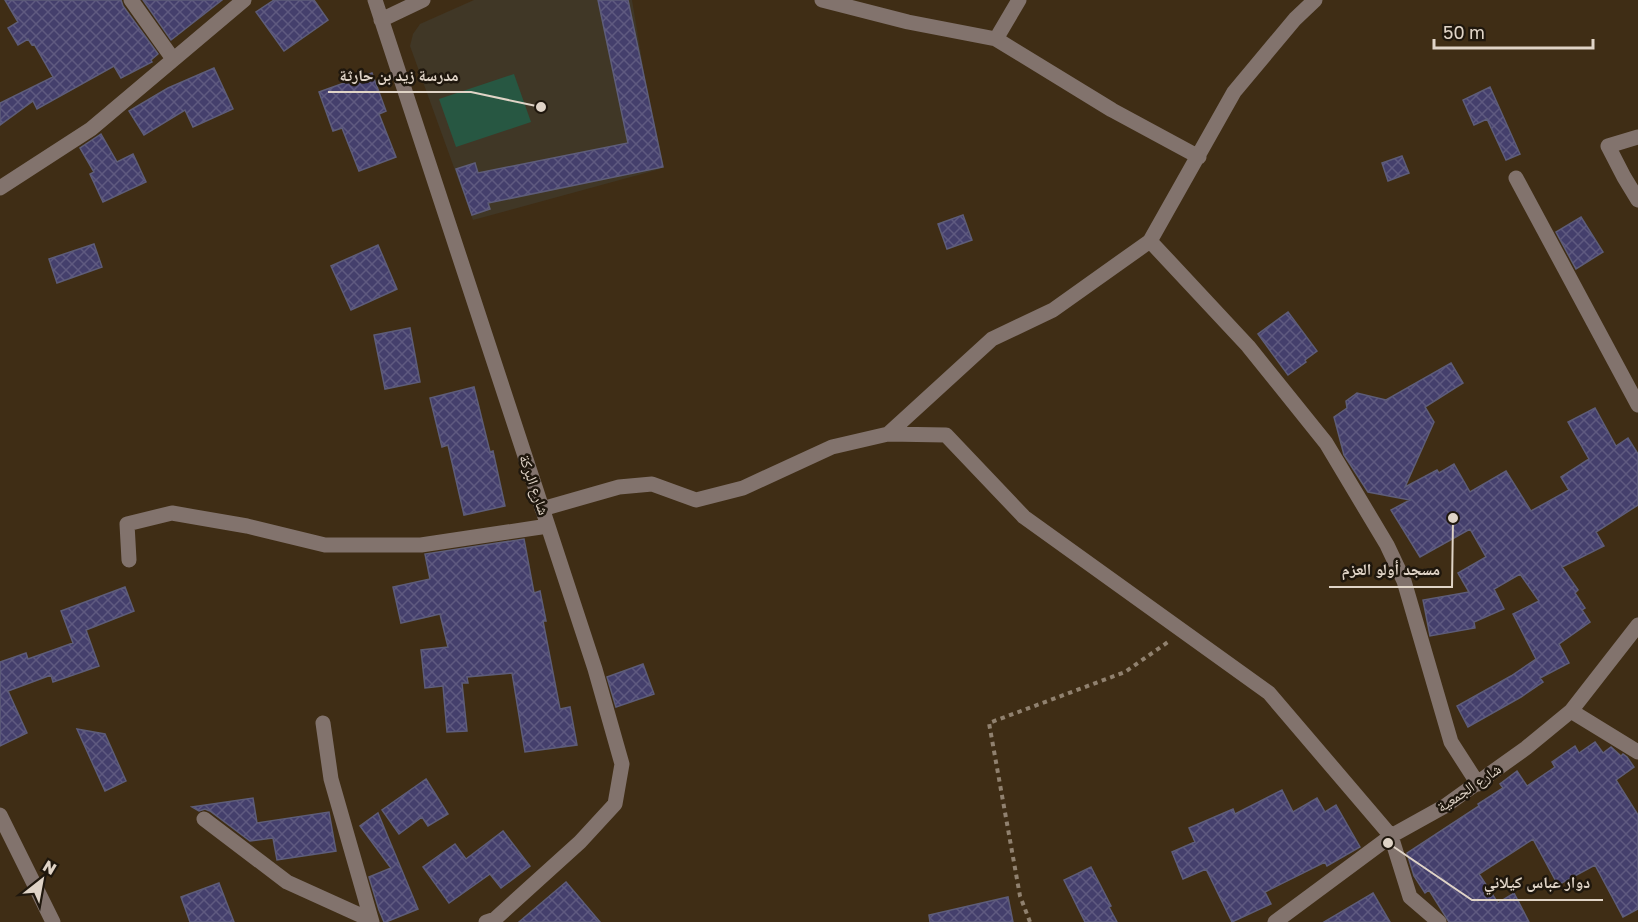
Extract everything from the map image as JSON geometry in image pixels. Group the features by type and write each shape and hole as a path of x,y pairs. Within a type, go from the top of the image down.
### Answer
{"street":[{"path":"130,0 173,59"},
{"path":"0,188 91,129 244,0"},
{"name":"شارع البركة","path":"375,0 595,669 622,764 615,804 580,842 495,919 486,922"},
{"path":"381,20 423,0"},
{"path":"822,0 908,22 996,39 1112,111 1199,156"},
{"path":"996,39 1019,0"},
{"path":"888,434 992,339 1053,310 1150,241 1234,92 1295,19 1315,0"},
{"path":"1638,137 1608,146 1638,200"},
{"path":"1516,178 1638,405"},
{"path":"1150,241 1248,346 1326,443 1345,473 1387,544 1404,580 1451,742 1478,784"},
{"path":"542,509 619,487 652,484 696,500 743,488 832,447 888,434 946,435 1024,517 1269,693 1390,836 1410,897 1439,922"},
{"path":"129,560 127,524 172,513 247,526 325,545 421,545 548,526"},
{"name":"شارع الجمعية","path":"1280,921 1390,836 1444,807 1526,748 1570,711 1638,626"},
{"path":"1570,711 1638,752"},
{"path":"323,723 331,779 371,921"},
{"path":"0,815 54,922"},
{"path":"204,819 287,882 371,921"}],"path":[{"path":"1030,922 1020,896 989,723 1125,672 1184,632"}],"shaded area":[{"path":"474,0 632,0 660,169 473,220 410,46 413,34 420,24"}],"green space":[{"path":"514,74 531,122 456,147 439,99"}],"building":[{"path":"5,0 121,0 158,54 151,60 152,62 121,78 114,66 37,109 33,101 0,125 0,103 53,77 34,44 32,45 28,39 18,45 8,28 18,22"},
{"path":"143,0 222,0 171,40"},
{"path":"274,0 314,0 328,20 284,51 256,12"},
{"path":"598,0 628,0 663,167 488,203 490,209 472,215 456,169 475,163 478,173 628,143"},
{"path":"214,68 233,109 193,127 185,110 144,135 129,111 168,88"},
{"path":"372,73 386,111 379,114 396,157 359,171 342,128 333,131 319,92"},
{"path":"1490,87 1520,154 1506,160 1487,119 1474,125 1463,100"},
{"path":"101,134 117,162 133,154 146,182 103,202 90,174 94,172 80,148"},
{"path":"1402,156 1409,173 1388,181 1382,163"},
{"path":"963,215 972,240 947,249 938,224"},
{"path":"1581,217 1603,252 1576,269 1556,232"},
{"path":"94,244 102,267 57,283 49,259"},
{"path":"378,245 397,289 351,310 331,266"},
{"path":"1288,312 1317,351 1288,375 1258,334"},
{"path":"410,328 420,382 385,389 374,335"},
{"path":"1451,363 1463,383 1425,407 1434,422 1405,487 1454,464 1470,492 1506,471 1531,511 1569,490 1561,477 1589,459 1568,422 1595,408 1616,446 1628,438 1638,454 1638,505 1596,532 1604,546 1562,567 1578,590 1575,593 1585,608 1582,610 1590,622 1559,644 1569,663 1540,678 1543,682 1521,697 1468,727 1457,706 1511,676 1536,659 1513,614 1539,601 1520,574 1494,589 1504,609 1474,622 1475,628 1430,636 1423,600 1469,592 1458,573 1486,557 1470,529 1420,557 1391,510 1410,500 1368,492 1344,455 1334,417 1347,408 1346,401 1357,393 1386,400"},
{"path":"474,387 490,452 493,451 505,506 464,515 448,445 442,447 430,398"},
{"path":"524,539 534,593 540,591 546,621 543,621 560,709 570,707 577,745 525,752 512,673 467,677 468,683 462,683 467,731 447,732 443,686 425,688 421,650 448,647 440,614 401,623 393,587 430,579 425,554"},
{"path":"125,587 134,611 86,630 99,666 53,682 51,675 8,691 27,733 0,746 0,662 26,653 28,659 73,643 61,611"},
{"path":"643,664 654,694 616,707 607,677"},
{"path":"77,729 105,734 126,781 105,791"},
{"path":"1595,742 1603,753 1611,747 1621,756 1623,754 1634,767 1616,780 1638,815 1638,909 1623,917 1595,865 1558,885 1533,839 1479,874 1498,903 1514,893 1529,922 1449,922 1429,890 1425,893 1414,876 1407,853 1479,806 1478,804 1503,788 1500,784 1517,771 1527,786 1555,767 1552,762 1575,746 1579,753"},
{"path":"426,779 448,814 428,826 422,817 399,834 382,810"},
{"path":"1282,790 1293,812 1317,798 1325,812 1336,805 1360,847 1327,866 1325,862 1265,892 1271,904 1232,922 1206,869 1183,879 1172,852 1195,842 1189,828 1233,809 1235,814"},
{"path":"253,798 257,823 329,812 336,851 277,860 273,838 250,841 210,811 205,809 199,811 192,807"},
{"path":"378,813 418,909 386,922 379,910 369,877 391,868 360,826"},
{"path":"503,831 530,866 501,888 490,874 449,903 423,867 455,844 466,859"},
{"path":"1091,867 1117,922 1085,922 1064,880"},
{"path":"566,882 600,922 519,922"},
{"path":"219,883 234,922 190,922 181,897"},
{"path":"1373,893 1390,922 1324,922"},
{"path":"1008,897 1013,922 930,922 929,915"}],"place":[{"name":"مدرسة زيد بن حارثة","path":"541,107"},
{"name":"مسجد أولو العزم","path":"1453,518"},
{"name":"دوار عباس كيلاني","path":"1388,843"}]}
